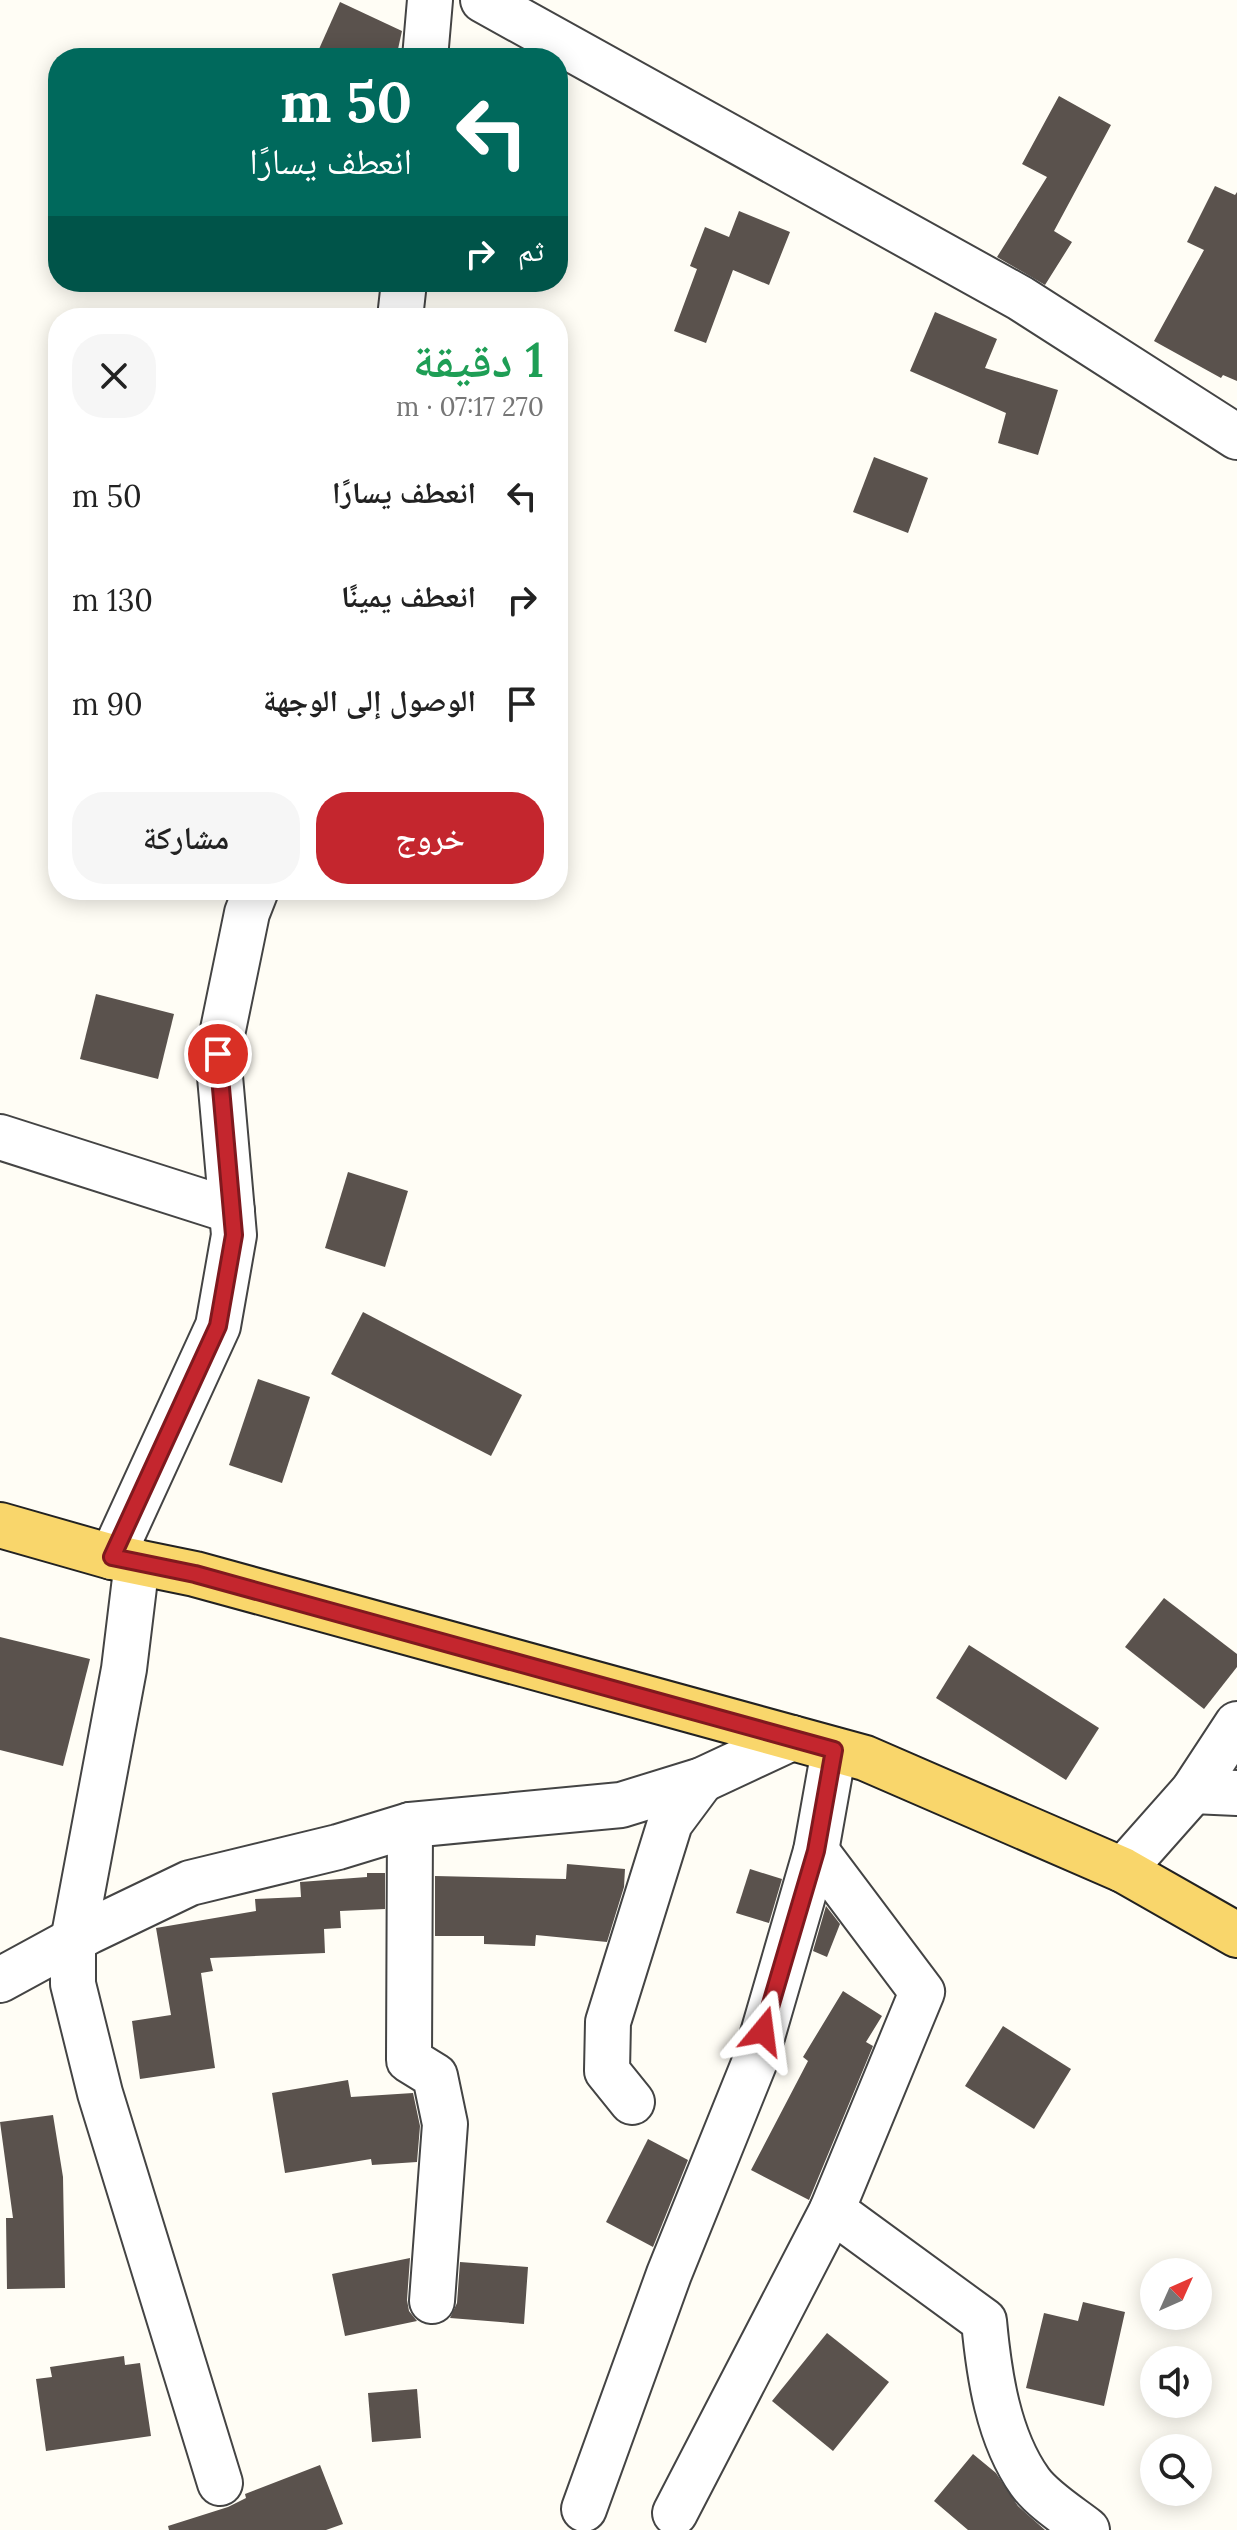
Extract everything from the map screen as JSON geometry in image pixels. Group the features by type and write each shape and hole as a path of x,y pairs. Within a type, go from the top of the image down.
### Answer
{"main road":[{"path":"0,1525 124,1559 195,1574 865,1758 1123,1870 1237,1935"}],"street":[{"path":"426,48 430,0"},
{"path":"483,0 1020,298 1237,437"},
{"path":"220,2483 100,2093 73,1984 73,1941 124,1669 124,1559 218,1326 234,1235 218,1054 252,900"},
{"path":"0,1137 232,1211"},
{"path":"1123,1870 1193,1791 1237,1724"},
{"path":"0,1980 190,1883 338,1847 410,1825 621,1805 702,1780 792,1738"},
{"path":"584,2509 669,2274 755,2061 816,1851 834,1750"},
{"path":"632,2102 607,2071 608,2022 670,1823 702,1780"},
{"path":"1193,1791 1237,1793"},
{"path":"410,1825 409,2060 435,2076 445,2124 432,2301"},
{"path":"675,2513 832,2210 922,1992 816,1851"},
{"path":"832,2210 984,2321 989,2377 1013,2451 1031,2484 1087,2530"}],"building":[{"path":"340,2 402,31 398,48 319,48"},
{"path":"1059,96 1111,125 1054,231 1072,242 1045,285 997,257 1047,177 1022,164"},
{"path":"1215,186 1235,195 1237,192 1237,381 1223,375 1221,378 1154,341 1204,250 1187,242"},
{"path":"739,211 790,232 769,285 733,270 706,343 674,331 697,269 690,266 705,227 729,237"},
{"path":"935,312 997,339 985,368 1058,390 1038,455 998,443 1006,413 910,371"},
{"path":"874,457 928,478 908,533 853,512"},
{"path":"96,994 174,1014 158,1079 80,1059"},
{"path":"348,1172 408,1191 385,1267 325,1248"},
{"path":"363,1312 522,1395 491,1456 331,1374"},
{"path":"258,1379 310,1397 282,1483 229,1465"},
{"path":"1164,1598 1237,1654 1237,1667 1204,1709 1125,1647"},
{"path":"0,1637 90,1659 63,1766 0,1750"},
{"path":"969,1645 1099,1728 1066,1780 936,1698"},
{"path":"567,1864 625,1869 624,1887 607,1942 536,1935 535,1946 484,1944 484,1936 435,1936 435,1876 566,1879"},
{"path":"750,1869 782,1879 769,1923 736,1913"},
{"path":"367,1873 385,1873 385,1909 340,1911 341,1928 324,1929 325,1953 210,1958 213,1971 201,1973 215,2068 140,2079 132,2021 171,2015 156,1928 256,1911 255,1899 301,1897 300,1882 367,1877"},
{"path":"826,1906 840,1924 827,1957 813,1951"},
{"path":"843,1991 882,2016 866,2042 873,2046 809,2200 751,2170 808,2061 803,2057"},
{"path":"1003,2026 1071,2069 1034,2129 965,2086"},
{"path":"348,2080 351,2097 413,2093 420,2126 417,2162 372,2165 371,2159 285,2173 272,2093"},
{"path":"53,2115 63,2177 65,2288 7,2289 6,2218 13,2218 0,2122"},
{"path":"648,2139 688,2160 653,2247 606,2222"},
{"path":"410,2258 407,2300 409,2311 417,2321 345,2336 332,2274"},
{"path":"460,2262 528,2267 524,2324 450,2318 457,2303"},
{"path":"1083,2302 1125,2312 1104,2406 1026,2388 1044,2313 1078,2321"},
{"path":"827,2333 889,2382 833,2451 772,2401"},
{"path":"124,2356 125,2365 140,2363 151,2436 46,2451 36,2379 52,2377 50,2367"},
{"path":"417,2389 421,2438 372,2442 368,2393"},
{"path":"973,2454 996,2473 1018,2506 1045,2530 968,2530 934,2501"},
{"path":"320,2465 343,2524 326,2530 169,2530 168,2526 228,2507 246,2498 245,2494"}],"route":[{"path":"218,1054 234,1235 218,1326 112,1557 195,1574 834,1750 816,1851 763,2031"}]}
